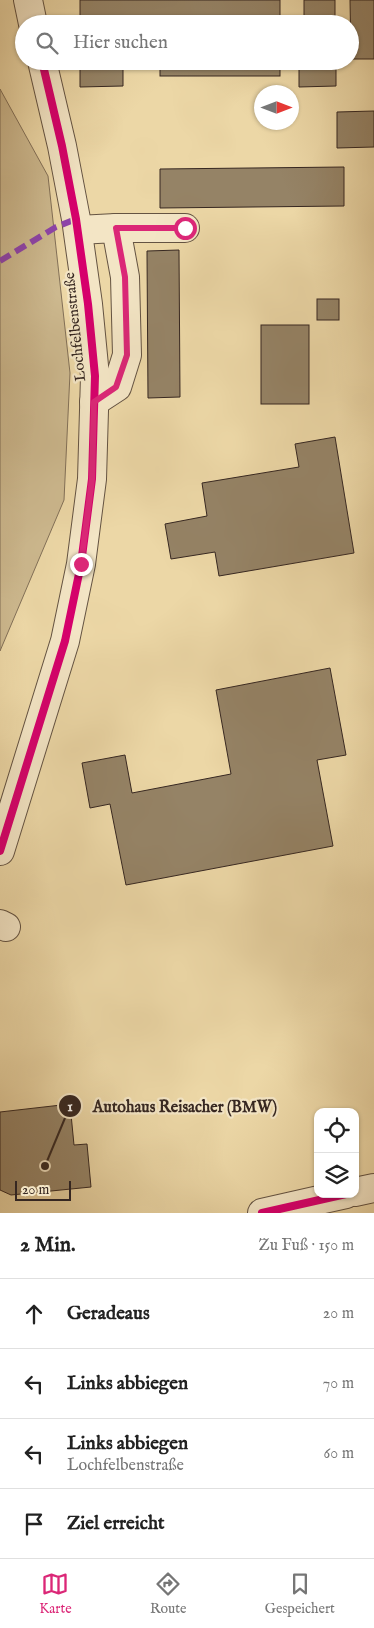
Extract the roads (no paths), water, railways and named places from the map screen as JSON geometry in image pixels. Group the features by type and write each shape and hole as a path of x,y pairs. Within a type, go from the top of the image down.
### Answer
{"street":[{"path":"28,0 31,15"},
{"name":"Lochfelbenstraße","path":"0,851 65,641 81,564 92,479 95,376 88,304 78,230 62,146 44,70"},
{"path":"94,402 116,387 127,355 125,277 116,228"},
{"path":"78,230 185,228"},
{"path":"359,1191 374,1188"},
{"path":"262,1213 328,1198"}],"place":[{"name":"Autohaus Reisacher (BMW)","path":"45,1166"}]}
